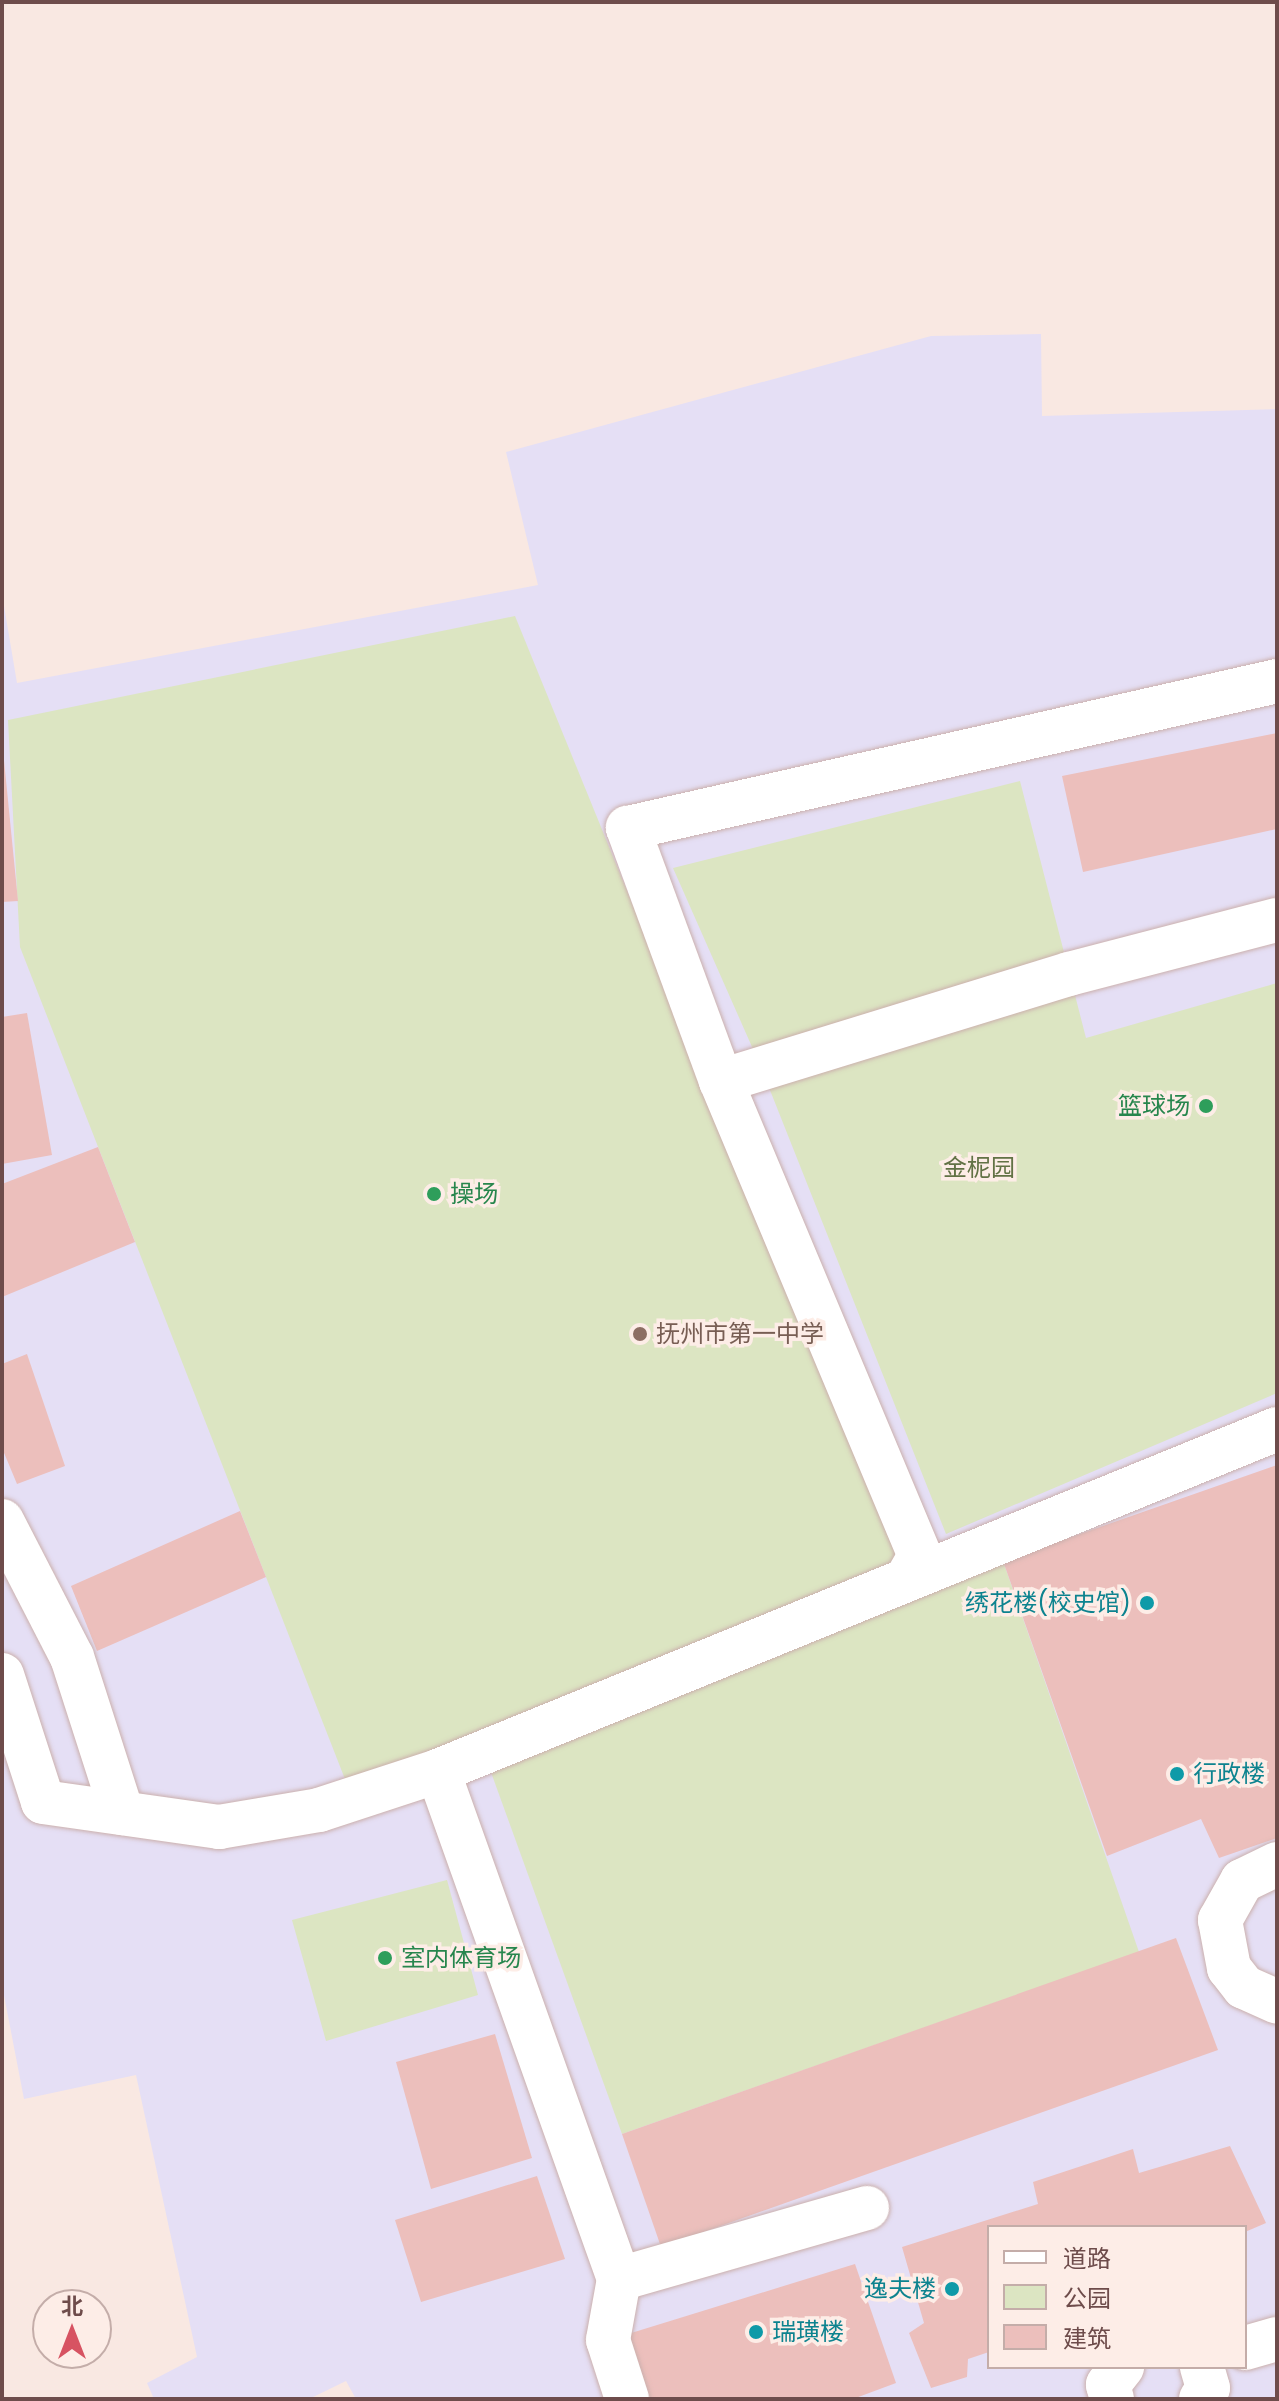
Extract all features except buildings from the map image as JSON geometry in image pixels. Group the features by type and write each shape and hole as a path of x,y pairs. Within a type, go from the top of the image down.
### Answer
{"lane":[{"path":"906,1580 920,1556 721,1081 628,828 1277,681"},
{"path":"721,1081 1069,974 1277,920"},
{"path":"2,1675 43,1802 219,1827 319,1810 438,1771 1277,1429"},
{"path":"2,1521 72,1657 122,1813"},
{"path":"438,1771 619,2279 608,2340 627,2399"},
{"path":"1277,1864 1242,1881 1220,1920 1229,1968 1244,1987 1277,2002"},
{"path":"619,2279 867,2208"},
{"path":"1247,2347 1277,2339"},
{"path":"1201,2399 1208,2388 1203,2369"}],"shaded area":[{"name":"抚州市第一中学","path":"1041,334 1042,416 1277,409 1277,2399 356,2399 346,2381 309,2399 154,2399 147,2383 197,2357 136,2075 24,2099 2,1985 2,594 17,683 538,585 506,452 931,336"}],"green space":[{"name":"操场","path":"515,616 905,1573 350,1792 20,947 8,720"},
{"name":"金柅园","path":"1020,781 1086,1038 1277,983 1277,1393 946,1534 760,1065 673,868"},
{"path":"1003,1561 1139,1952 622,2134 488,1764"},
{"name":"室内体育场","path":"447,1880 478,1995 326,2041 292,1920"}],"place":[{"name":"篮球场","path":"1206,1106"},
{"name":"操场","path":"434,1194"},
{"name":"抚州市第一中学","path":"640,1334"},
{"name":"绣花楼(校史馆)","path":"1147,1603"},
{"name":"行政楼","path":"1177,1774"},
{"name":"室内体育场","path":"385,1958"},
{"name":"逸夫楼","path":"952,2289"},
{"name":"瑞璜楼","path":"756,2332"}]}
